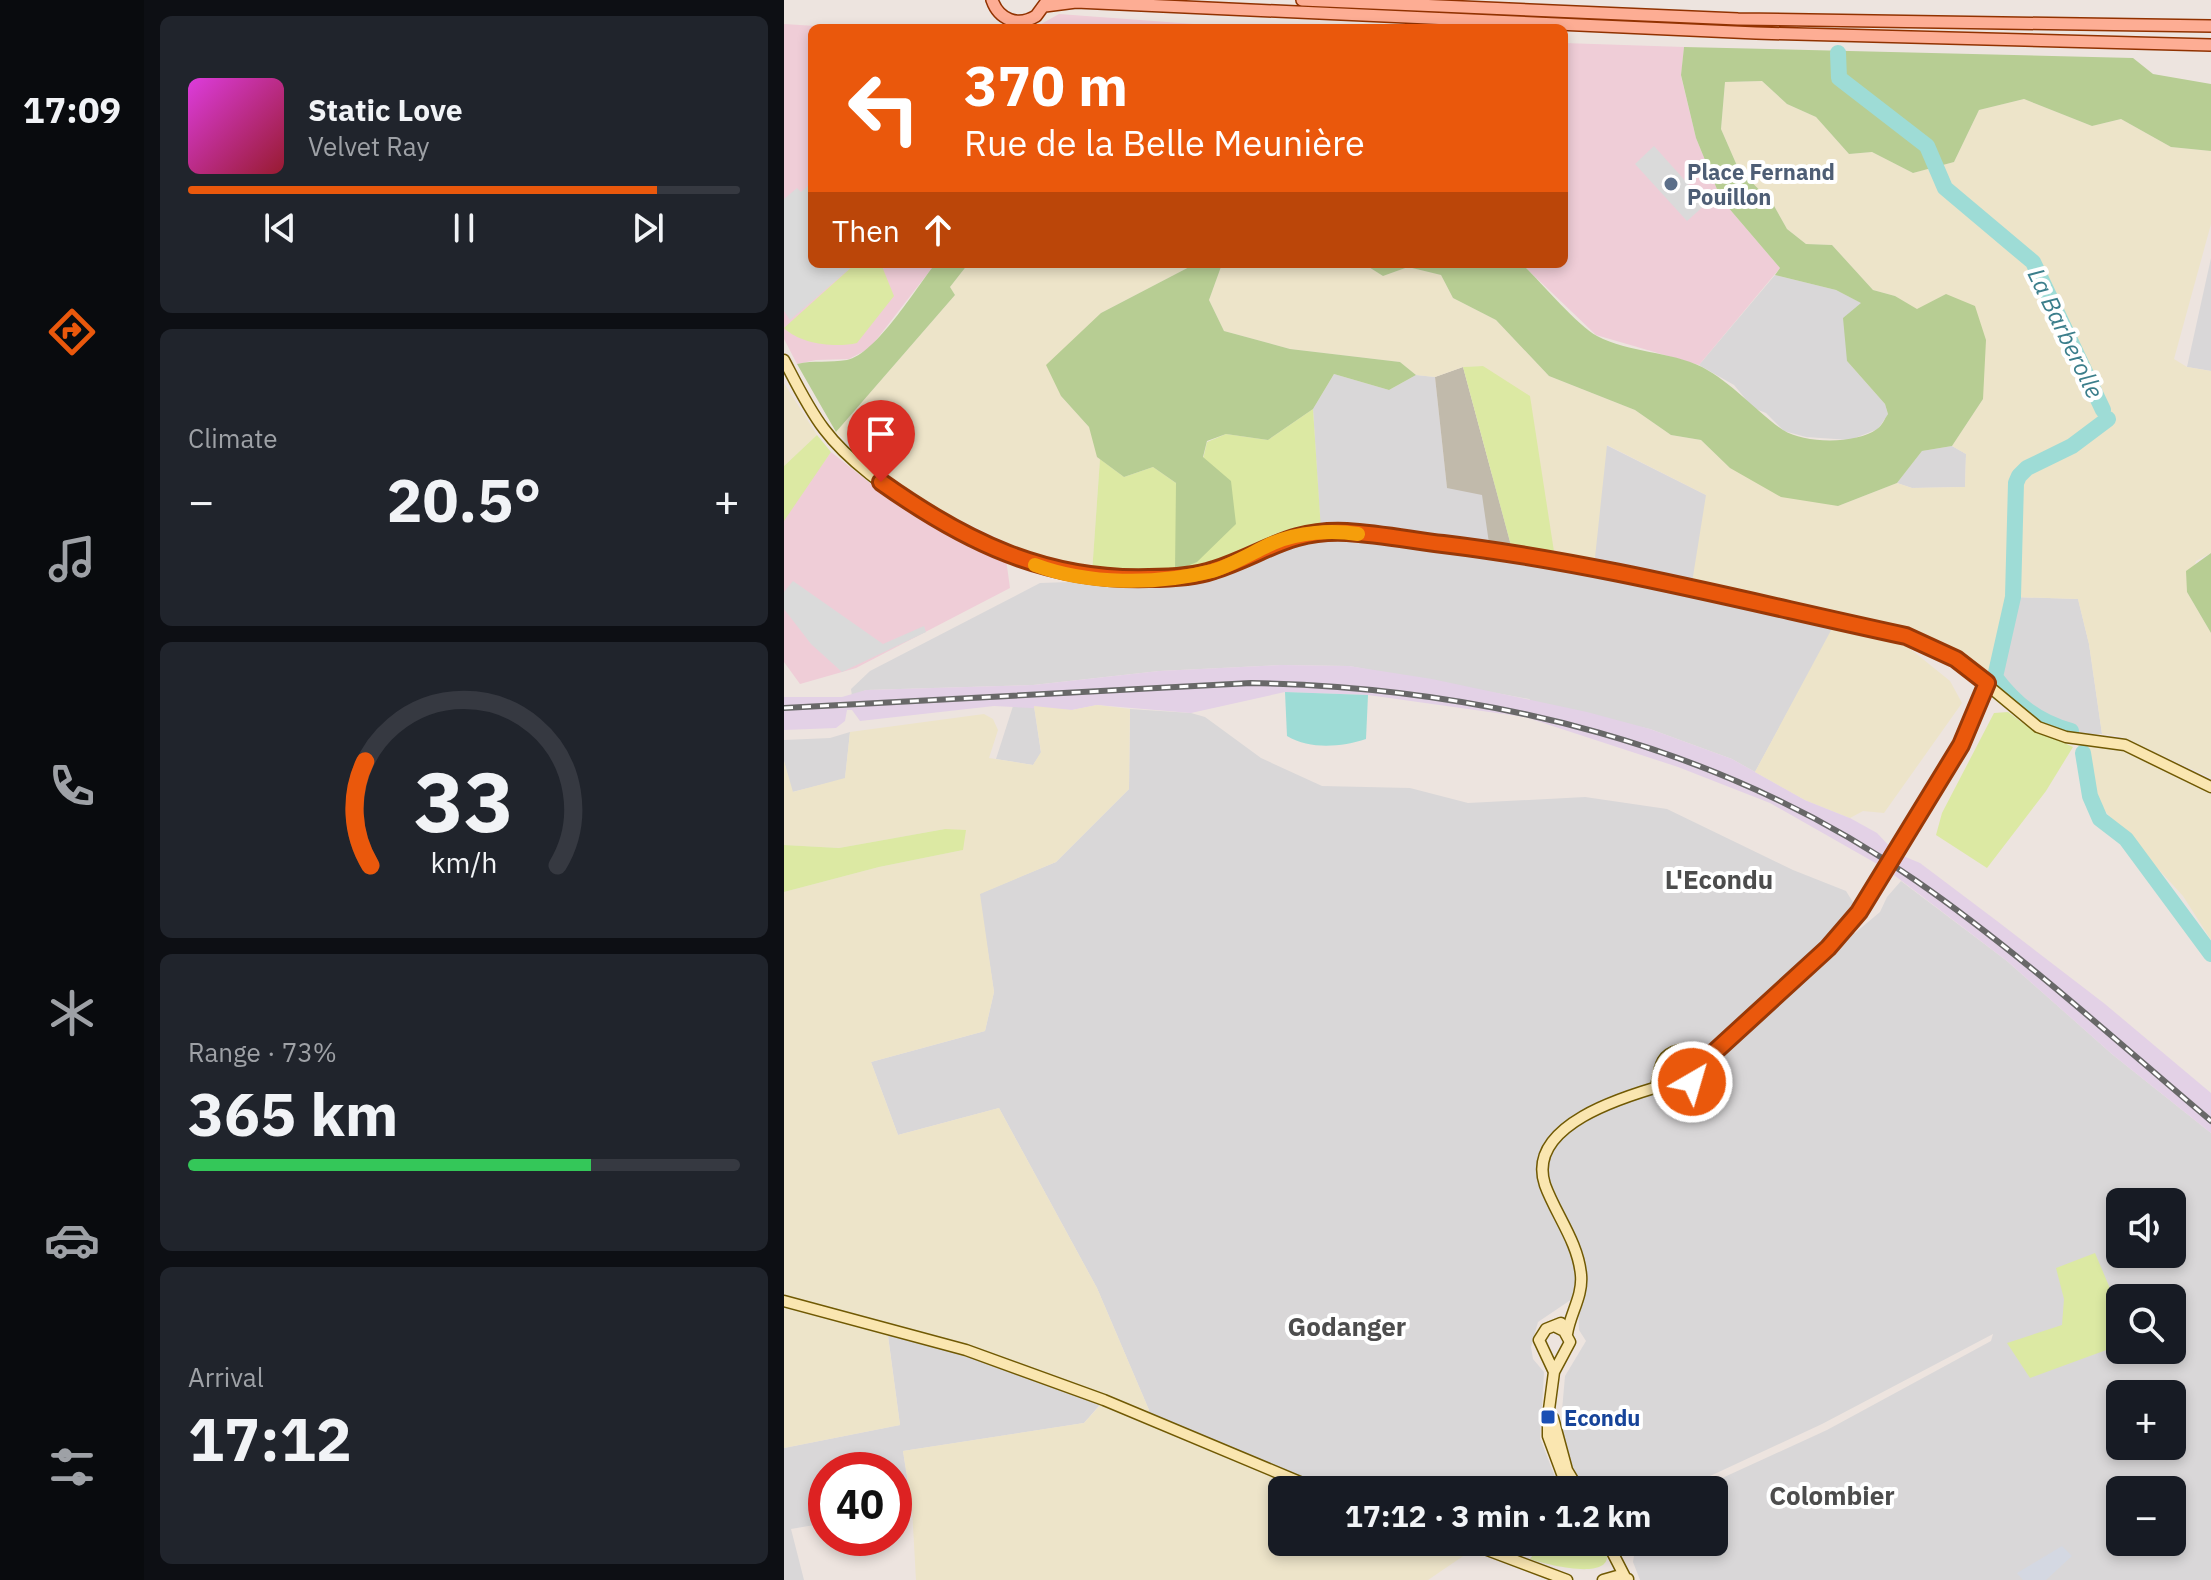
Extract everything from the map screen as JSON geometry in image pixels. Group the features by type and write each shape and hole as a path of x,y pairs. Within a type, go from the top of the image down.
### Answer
{"main road":[{"path":"992,0 1001,16 1016,22 1030,20 1046,3 1076,2 1738,19 2207,25"},
{"path":"1302,0 1362,9"},
{"path":"1385,10 1756,33 2211,45"}],"street":[{"path":"784,360 825,430 856,462 938,519 1039,566 1086,577 1173,578 1214,570 1277,541 1302,535 1347,532 1555,558 1906,636 1956,659 1987,683 2006,704 2038,727 2066,737 2125,745 2211,787"},
{"path":"1563,1476 1548,1436 1550,1400 1554,1372 1560,1356 1569,1347 1569,1318 1575,1307 1581,1277 1574,1248 1544,1182 1543,1158 1553,1137 1570,1123 1662,1085 1683,1087 1692,1082 1696,1064 1710,1056 1842,934 1886,869 1961,745 1987,683"},
{"path":"1662,1085 1659,1073 1664,1057 1671,1052 1687,1052 1696,1064"},
{"path":"784,1301 966,1350 1146,1418 1285,1476"},
{"path":"1554,1372 1539,1345 1540,1336 1546,1329 1556,1327 1569,1318"},
{"path":"1556,1327 1567,1334"},
{"path":"1546,1354 1560,1356"},
{"path":"1550,1400 1560,1451 1572,1476"},
{"path":"1503,1556 1567,1580"},
{"path":"1612,1556 1606,1578 1627,1579"},
{"path":"1615,1556 1627,1579"}],"shaded area":[{"path":"1059,14 1194,24 1041,24"},
{"path":"784,24 808,26 808,268 932,268 870,348 849,359 797,364 784,339"},
{"path":"1568,43 1684,47 1681,76 1696,138 1721,199 1780,268 1699,365 1596,335 1526,268 1568,268"},
{"path":"1762,81 1787,104 1816,117 1849,154 1872,152 1913,173 1954,162 1979,110 2024,99 2092,126 2121,119 2171,147 2211,151 2211,224 2174,359 2187,367 2211,371 2211,553 2196,561 2187,592 2211,633 2211,778 2119,736 2102,734 2089,644 2078,599 2013,597 2016,483 2027,468 2072,446 2070,440 2023,464 2010,484 2006,608 1987,683 1956,659 1907,637 1908,647 1950,681 1962,703 1884,813 1863,811 1850,818 1805,800 1755,772 1836,621 1691,589 1706,495 1607,445 1594,567 1555,558 1483,366 1463,367 1435,377 1416,375 1400,362 1290,349 1224,331 1209,300 1221,268 1370,268 1383,276 1412,268 1441,275 1453,298 1496,320 1549,376 1635,410 1671,435 1701,440 1730,468 1838,506 1897,483 1912,488 1965,487 1966,454 1952,446 1983,399 1946,294 1917,310 1895,296 1873,290 1832,245 1806,244 1787,229 1773,204 1738,168 1721,129 1725,82"},
{"name":"Place Fernand Pouillon","path":"1654,146 1706,204 1687,221 1635,164"},
{"path":"808,186 808,268 850,268 790,320 784,311 784,199 797,188 801,192"},
{"path":"2211,258 2211,371 2187,367"},
{"path":"965,268 1187,268 1101,313 1061,396 1089,427 1100,459 1092,573 1052,564 929,505 879,472 836,432 955,295 950,287"},
{"path":"1775,275 1836,290 1862,303 1847,361 1885,404 1888,414 1878,429 1850,440 1806,437 1784,431 1766,413 1753,408 1734,385 1699,365"},
{"path":"1463,367 1513,553 1490,550 1482,495 1447,488 1435,377"},
{"path":"1334,374 1389,390 1416,375 1435,377 1447,488 1606,445 1706,495 1837,621 1755,772 1732,759 1650,729 1536,704 1529,699 1349,666 1282,665 1159,671 1033,685 866,690 852,696 851,689 870,671 1040,583 1192,578 1321,536 1313,409"},
{"path":"784,383 817,435 784,466"},
{"path":"1952,446 1966,454 1965,487 1912,488 1897,483 1922,451"},
{"path":"831,452 899,506 1006,559 1010,588 856,668 800,684 784,662 784,517"},
{"path":"793,581 883,644 924,626 926,632 842,672 811,644 784,609 784,592"},
{"path":"2013,597 2078,599 2089,644 2102,734 2080,734 2036,718 2010,697 1995,677"},
{"path":"1282,665 1349,666 1432,679 1587,712 1650,729 1732,759 1805,800 1850,818 1877,833 1896,853 1920,863 1997,921 2105,1004 2211,1093 2211,1133 2113,1055 2007,961 1886,869 1770,803 1678,767 1525,717 1368,695 1285,692 1191,713 1097,705 1072,710 994,706 860,721 852,710 847,710 845,721 836,728 784,730 784,697 842,697 866,690 1033,685 1159,671"},
{"path":"1097,705 1130,709 1129,789 1056,862 980,894 994,992 985,1031 871,1062 898,1135 999,1108 1097,1288 1149,1410 1146,1418 1285,1476 1268,1476 1268,1556 1463,1556 1428,1580 916,1580 912,1452 903,1451 1084,1423 1104,1401 887,1329 900,1425 784,1448 784,892 879,867 963,850 945,829 839,848 784,845 784,761 793,792 845,778 850,732 984,714 993,719 998,730 989,758 1033,765 1041,752 1034,706 1072,710"},
{"path":"1013,706 1034,706 1041,753 1033,765 996,759"},
{"path":"1130,709 1191,713 1205,717 1261,758 1322,786 1410,788 1468,803 1585,797 1667,809 1793,870 1846,891 1859,912 1843,934 1855,933 1880,912 1887,897 1901,881 2007,961 2113,1055 2211,1133 2211,1580 1640,1580 1634,1556 1728,1556 1727,1476 1827,1430 1991,1341 1993,1334 1822,1424 1710,1476 1577,1476 1567,1456 1561,1422 1565,1376 1586,1341 1579,1330 1578,1295 1538,1322 1531,1347 1533,1359 1544,1372 1540,1438 1555,1476 1285,1476 1146,1418 1149,1410 1097,1288 999,1108 898,1135 871,1062 985,1031 994,992 979,894 1056,862 1129,789","holes":["1671,1052 1695,1059 1692,1082 1668,1084 1659,1073"]},
{"path":"850,732 845,779 792,792 784,761 784,740 830,738"},
{"path":"2085,744 2106,745 2131,752 2211,794 2211,940 2183,896 2104,810 2095,795"},
{"path":"887,1328 1104,1400 1084,1423 903,1452 808,1452 808,1526 791,1529 804,1580 784,1580 784,1448 900,1425"},
{"path":"2062,1546 2072,1556 2046,1580 2023,1580 2017,1573"}],"green space":[{"path":"1684,47 2133,58 2153,74 2211,84 2211,151 2171,147 2121,119 2092,126 2024,99 1979,110 1954,162 1913,173 1872,152 1849,154 1816,117 1787,104 1762,81 1725,82 1721,129 1738,168 1773,204 1787,229 1806,244 1832,245 1873,290 1895,296 1917,309 1946,294 1975,306 1986,340 1983,399 1952,446 1922,451 1897,483 1838,506 1781,497 1730,468 1701,440 1671,435 1635,410 1549,376 1496,320 1453,298 1441,275 1412,268 1526,268 1569,313 1597,336 1622,346 1702,367 1793,435 1817,440 1844,440 1877,429 1888,414 1885,404 1847,361 1843,318 1861,303 1836,290 1775,275 1780,268 1721,199 1696,138 1681,75"},
{"path":"851,268 883,268 894,296 857,343 818,343 799,338 784,328"},
{"path":"932,268 965,268 950,287 955,295 836,432 797,364 847,360 858,355 883,333"},
{"path":"1187,268 1221,268 1209,300 1224,331 1290,349 1400,362 1416,375 1389,390 1334,374 1313,409 1268,440 1226,434 1207,441 1203,457 1231,481 1236,524 1197,562 1175,571 1176,483 1153,467 1124,477 1097,457 1089,427 1061,396 1046,365 1101,313"},
{"path":"1370,268 1405,268 1383,276"},
{"path":"1483,366 1530,396 1555,558 1513,553 1463,367"},
{"path":"1313,409 1321,530 1279,537 1202,568 1171,573 1092,573 1100,459 1124,477 1153,467 1176,483 1176,571 1207,442 1226,434 1268,440"},
{"path":"817,435 831,452 784,521 784,466"},
{"path":"2211,553 2211,633 2187,592 2186,571"},
{"path":"2008,712 2024,724 2073,747 2046,791 1987,868 1936,835 1942,813 1994,713"},
{"path":"945,829 966,830 963,850 879,867 784,892 784,845 839,848"},
{"path":"2095,1253 2108,1284 2106,1350 2030,1378 2007,1343 2062,1325 2064,1299 2056,1268"},
{"path":"1532,1556 1607,1556 1605,1563 1588,1569 1530,1559"}],"water":[{"path":"1285,692 1368,695 1366,739 1326,746 1306,744 1287,736"}],"waterway":[{"name":"La Barberolle","path":"1838,53 1839,78 1927,146 1945,188 2033,262 2103,410"},
{"name":"La Barberolle","path":"2071,731 2048,723 2028,711 1995,677 2013,597 2016,483 2027,468 2072,446 2108,419"},
{"name":"La Barberolle","path":"2083,753 2090,796 2100,819 2126,839 2211,954"}],"railway":[{"path":"784,708 1251,683 1339,687 1426,696 1513,711 1598,732 1682,759 1763,793 1841,833 1915,880 2029,966 2211,1121"}],"slow traffic":[{"path":"1035,565 1053,571 1107,579 1173,578 1214,570 1277,541 1302,535 1358,534"}],"place":[{"name":"Place Fernand Pouillon","path":"1671,184"},
{"name":"Econdu","path":"1548,1417"}],"district":[{"name":"L'Econdu","path":"1719,879"},
{"name":"Godanger","path":"1347,1326"},
{"name":"Colombier","path":"1832,1495"}],"route":[{"path":"881,482 922,510 962,531 1014,556 1066,574 1107,579 1173,578 1214,570 1277,541 1302,535 1347,532 1555,558 1906,636 1956,659 1987,683 1961,745 1886,869 1842,934 1697,1068 1692,1082"}]}
